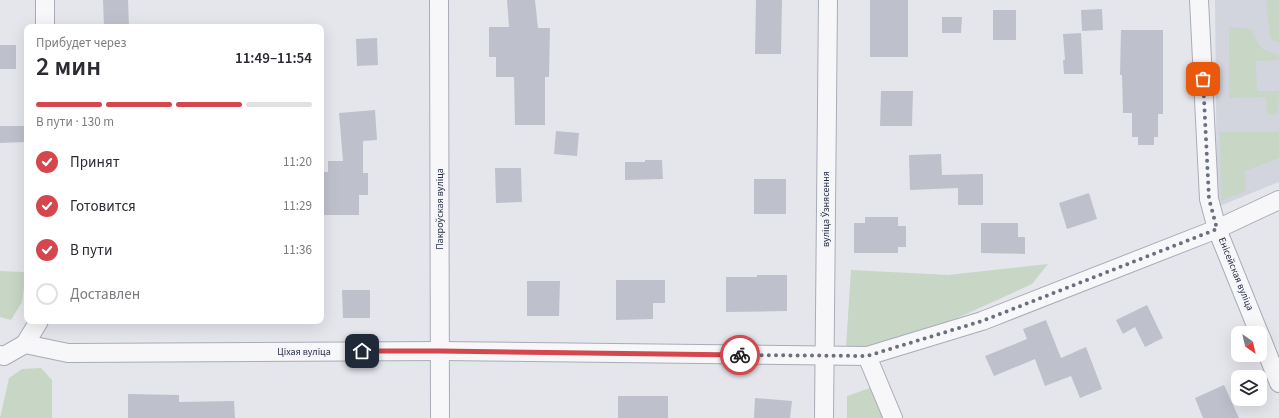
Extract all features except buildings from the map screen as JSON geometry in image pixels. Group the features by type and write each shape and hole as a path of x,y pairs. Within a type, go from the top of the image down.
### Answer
{"street":[{"path":"45,0 45,24"},
{"name":"Пакроўская вуліца","path":"440,0 440,418"},
{"name":"вуліца Ўзнясення","path":"824,418 828,0"},
{"name":"Енісейская вуліца","path":"1199,0 1209,199 1217,229 1257,326"},
{"name":"Ціхая вуліца","path":"25,344 68,353 440,351 825,357 867,356 982,321 1217,229 1279,200"},
{"path":"1,359 25,344 37,324"},
{"name":"Енісейская вуліца","path":"1267,352 1279,383"},
{"path":"867,356 893,418"}],"shaded area":[{"path":"1215,0 1279,0 1279,182 1217,207"}],"green space":[{"path":"1266,0 1279,0 1279,42 1272,40 1270,37"},
{"path":"1229,27 1252,29 1258,43 1263,49 1278,54 1279,60 1256,61 1257,91 1279,91 1278,114 1272,115 1267,112 1266,97 1229,98"},
{"path":"1220,132 1279,132 1279,158 1245,171 1246,191 1221,201"},
{"path":"1048,264 1032,284 964,315 915,335 876,346 846,347 851,270 948,275"},
{"path":"0,271 24,272 22,302 11,320 0,317"},
{"path":"41,368 52,380 52,418 0,418 9,378 22,369"},
{"path":"870,388 883,418 847,418 847,396"}],"way so far":[{"path":"740,355 825,357 867,356 982,321 1217,229 1209,199 1203,79"}],"route":[{"path":"362,351 740,355"}]}
